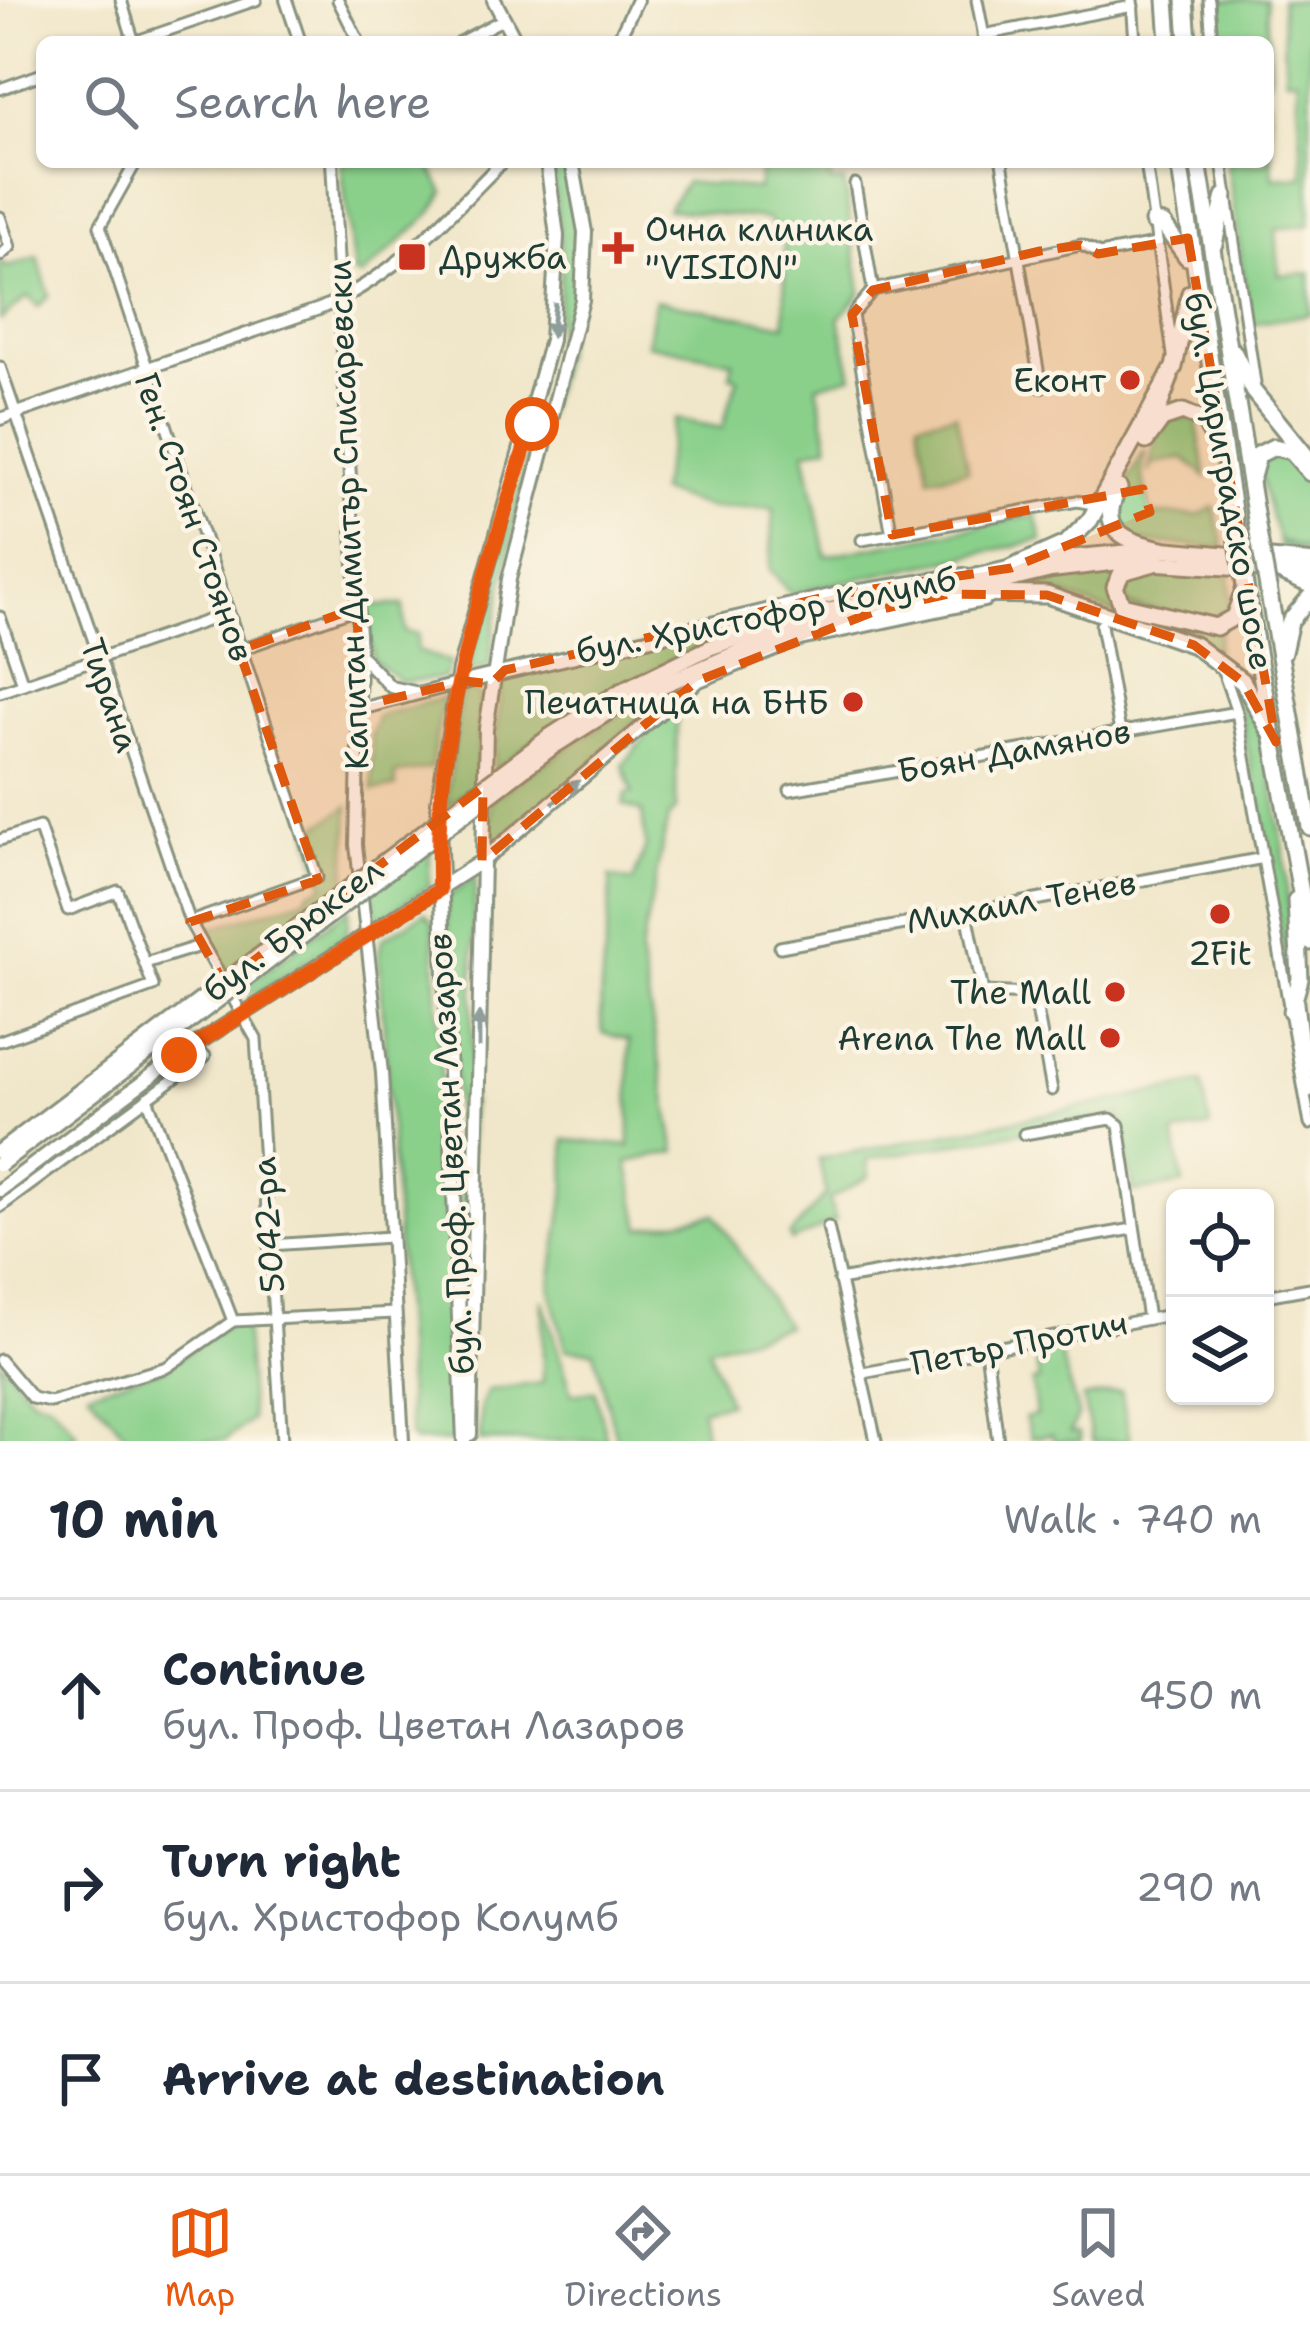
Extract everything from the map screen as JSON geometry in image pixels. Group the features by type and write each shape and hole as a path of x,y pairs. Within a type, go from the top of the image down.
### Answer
{"highway":[{"path":"1166,0 1169,36"},
{"path":"1185,0 1188,36"},
{"name":"бул. Цариградско шосе","path":"1180,168 1246,586 1310,942"},
{"name":"бул. Цариградско шосе","path":"1199,168 1217,304 1310,827"},
{"path":"1211,265 1223,232 1225,196"},
{"path":"1003,570 1072,539 1098,505 1174,368 1193,269 1175,238 1153,222"},
{"path":"1217,304 1236,360 1306,465"},
{"path":"1161,556 1122,538 1109,513 1153,428 1172,413 1195,415 1209,427 1225,461"},
{"path":"1250,491 1261,452 1283,448 1306,465"},
{"path":"1161,556 1119,575 1115,592 1122,605 1216,627 1235,615 1246,586"},
{"path":"1279,571 1310,585"},
{"path":"948,594 1033,593 1105,613 1214,656 1253,694 1276,742"},
{"path":"1282,667 1288,626 1306,601"},
{"path":"1301,774 1310,799"},
{"path":"1291,1011 1296,991 1298,873"}],"main road":[{"path":"492,0 504,36"},
{"path":"492,0 513,36"},
{"name":"бул. Проф. Цветан Лазаров","path":"466,1441 439,890 443,746 548,358 557,267 548,168"},
{"name":"бул. Проф. Цветан Лазаров","path":"466,1441 477,865 486,729 499,635 529,496 582,300 585,232 573,168"},
{"name":"бул. Христофор Колумб","path":"460,682 891,583 1100,552 1310,573"},
{"name":"бул. Христофор Колумб","path":"878,610 1078,566 1161,556 1310,562"},
{"name":"бул. Брюксел","path":"0,1152 516,762 623,696 763,628 1003,570"},
{"name":"бул. Христофор Колумб","path":"0,1190 244,1012 477,865 679,693 720,669 800,639 1033,593"},
{"path":"800,639 878,610"},
{"name":"бул. Брюксел","path":"0,1164 623,696 750,645 878,610"},
{"path":"499,635 505,661 532,663"},
{"path":"460,682 481,690 486,729"},
{"path":"438,841 452,867 477,865"},
{"path":"413,906 428,906 441,922"}],"street":[{"path":"121,0 132,36"},
{"path":"151,36 256,0"},
{"path":"286,0 298,36"},
{"path":"338,0 356,36"},
{"path":"620,36 637,0"},
{"path":"977,0 983,36"},
{"path":"1209,0 1211,36"},
{"path":"996,36 1133,3 1135,36"},
{"path":"471,36 498,22"},
{"path":"0,89 36,76"},
{"name":"Ген. Стоян Стоянов","path":"133,168 100,226 316,877 190,922"},
{"name":"Капитан Димитър Списаревски","path":"332,168 362,710 356,845 380,1046 403,1441"},
{"path":"0,419 342,299 404,261 496,168"},
{"path":"1003,168 1041,387"},
{"name":"бул. Цариградско шосе","path":"1147,168 1174,368"},
{"path":"1223,168 1225,196"},
{"path":"854,184 873,290"},
{"path":"0,217 10,247 0,256"},
{"name":"бул. Цариградско шосе","path":"1223,232 1258,398 1306,465"},
{"path":"892,535 852,316 873,290 1020,262 1040,251 1081,245 1100,254 1156,244"},
{"name":"Тирана","path":"0,367 190,922 200,946 244,1012"},
{"path":"1153,428 1174,368"},
{"name":"бул. Цариградско шосе","path":"1253,372 1289,436"},
{"path":"862,540 1077,501 1098,505"},
{"path":"239,650 357,608"},
{"path":"0,692 227,614"},
{"path":"0,617 23,684"},
{"path":"1101,625 1120,732"},
{"path":"360,653 391,687 417,693"},
{"name":"бул. Цариградско шосе","path":"1214,656 1237,712 1310,1124"},
{"name":"бул. Христофор Колумб","path":"362,710 460,682"},
{"name":"Боян Дамянов","path":"790,790 1237,712"},
{"path":"0,840 39,826 68,910 118,891 153,986 0,1041"},
{"name":"Михаил Тенев","path":"780,947 1264,858"},
{"path":"967,914 983,992 1034,994 1052,1090"},
{"path":"145,964 200,946"},
{"name":"бул. Цариградско шосе","path":"1282,957 1296,991 1308,1066 1307,1106"},
{"name":"5042-ра","path":"244,1012 256,1039 282,1441"},
{"path":"0,1207 205,1056"},
{"path":"147,1098 233,1321"},
{"path":"1024,1134 1111,1119 1119,1125 1148,1319"},
{"path":"828,1227 876,1441"},
{"path":"839,1280 1133,1229"},
{"path":"270,1245 391,1237"},
{"path":"1274,1295 1310,1288"},
{"path":"0,1360 32,1398 50,1402 167,1366 233,1321 395,1313"},
{"name":"Петър Протич","path":"863,1372 1166,1316"},
{"path":"986,1350 998,1441"}],"highlighted area":[{"path":"1188,238 1276,742 1243,682 1194,645 1047,595 948,594 878,610 697,681 482,861 483,787 224,983 190,922 318,880 239,650 357,608 361,706 465,681 491,684 505,670 834,595 1011,568 1150,512 1143,489 892,535 852,315 873,290 1040,251 1081,245 1098,254"}],"green space":[{"path":"1214,0 1266,0 1268,36 1217,36"},
{"path":"1281,0 1310,0 1310,225 1276,229 1279,275 1310,273 1310,314 1251,324 1228,168 1272,168 1273,178 1303,177 1297,78 1286,78"},
{"path":"342,168 430,168 444,192 431,213 361,277 354,273"},
{"path":"553,168 565,168 573,203 577,243 570,320 510,547 489,666 468,673 554,356 562,257"},
{"path":"761,168 829,168 831,183 844,182 861,292 839,319 852,376 817,385 829,445 805,451 826,556 1036,515 1042,540 790,593 770,570 774,508 710,508 659,492 675,419 722,428 738,378 730,376 733,361 647,344 655,300 785,325 784,241 768,219 667,209 686,182 758,189"},
{"path":"38,257 49,296 38,307 28,296 0,320 0,262 8,267"},
{"path":"956,414 968,470 930,478 918,421"},
{"path":"1172,417 1196,420 1206,477 1184,458 1152,464 1149,473 1156,436"},
{"path":"1145,450 1142,475 1150,514 1199,515 1214,507 1224,548 1140,542 1122,534 1114,506"},
{"path":"1280,451 1310,480 1310,553 1280,551 1279,545 1306,549 1278,541 1265,498 1264,454"},
{"path":"1116,570 1114,603 1220,630 1216,650 1031,584"},
{"path":"1130,570 1229,574 1231,609 1222,620 1131,606 1119,589"},
{"path":"910,584 709,642 578,710 493,771 502,679"},
{"path":"403,605 405,632 418,634 417,651 450,662 444,678 401,682 373,660 366,606"},
{"path":"738,654 654,705 547,804 490,845 491,800 647,695"},
{"path":"1236,685 1264,736 1283,845 1295,984 1286,962"},
{"path":"473,688 480,698 477,783 446,807 460,695"},
{"path":"443,698 431,768 395,774 396,787 373,790 371,734 378,716"},
{"path":"677,703 676,810 668,818 640,954 676,1152 628,1162 641,1228 715,1214 786,1326 708,1348 728,1403 701,1409 706,1441 617,1441 594,1351 566,1349 550,1289 566,1185 565,1140 630,1146 629,1040 603,1033 601,1015 610,877 633,882 646,846 642,812 623,805 626,794 633,793 623,765"},
{"path":"349,806 346,883 228,973 203,931 307,898 308,892 324,886 309,832"},
{"path":"430,847 429,886 384,916 377,915 371,891"},
{"path":"475,878 467,1325 446,898"},
{"path":"349,908 347,935 259,992 244,994 241,990"},
{"path":"425,913 433,922 453,1294 454,1441 413,1441 410,1435 379,953 382,939"},
{"path":"1202,1083 1210,1127 1174,1134 1183,1184 1134,1192 1120,1114 867,1159 869,1176 829,1200 836,1221 791,1241 789,1236 826,1194 819,1159"},
{"path":"543,1299 572,1394 595,1391 607,1441 480,1441 481,1406 488,1390 543,1383"},
{"path":"244,1320 251,1420 224,1441 132,1441 88,1391 167,1367 233,1321"},
{"path":"1057,1343 1078,1414 1071,1432 1079,1433 1081,1441 1054,1441 1052,1435 1031,1438 1025,1418 1036,1415 1032,1382 1039,1381 1034,1348"},
{"path":"0,1360 32,1398 50,1402 77,1433 68,1441 0,1441"},
{"path":"1121,1391 1130,1441 1092,1441 1083,1398"}],"place":[{"name":"Очна клиника \"VISION\"","path":"618,248"},
{"name":"Дружба","path":"412,257"},
{"name":"Еконт","path":"1130,380"},
{"name":"Печатница на БНБ","path":"853,702"},
{"name":"2Fit","path":"1220,914"},
{"name":"The Mall","path":"1115,992"},
{"name":"Arena The Mall","path":"1110,1038"}],"route":[{"path":"179,1055 439,890 438,802 449,713 532,424"}]}
